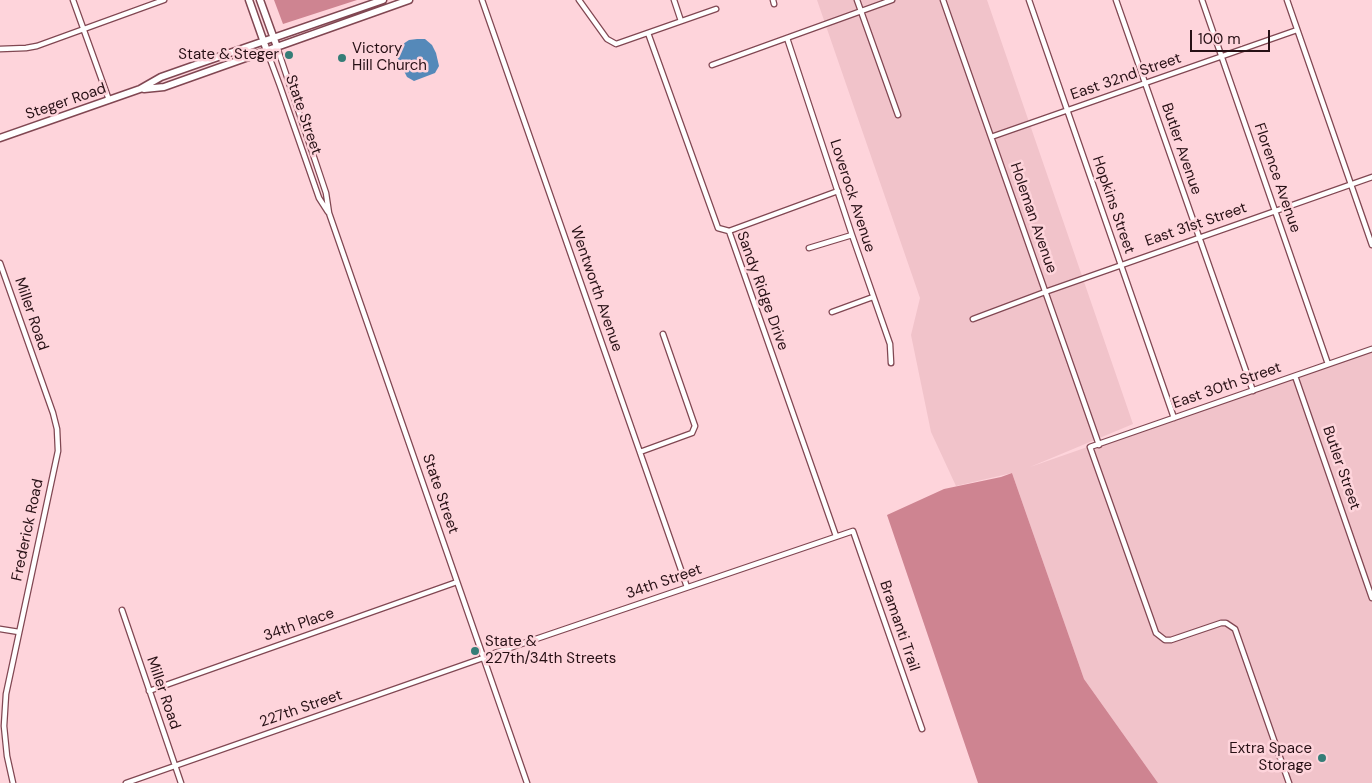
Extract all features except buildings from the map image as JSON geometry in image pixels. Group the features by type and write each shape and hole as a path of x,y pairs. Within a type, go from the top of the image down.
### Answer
{"street":[{"path":"73,0 109,100"},
{"path":"0,49 37,46 163,0"},
{"path":"249,0 267,51"},
{"path":"260,0 277,47"},
{"name":"Steger Road","path":"140,90 161,77 383,0"},
{"name":"Steger Road","path":"0,138 140,90 164,87 410,0"},
{"name":"Wentworth Avenue","path":"482,0 687,587"},
{"path":"579,0 607,39 616,44 716,9"},
{"path":"674,0 680,21"},
{"path":"857,0 898,115"},
{"path":"712,65 892,0"},
{"name":"Holeman Avenue","path":"943,0 1099,444"},
{"name":"Hopkins Street","path":"1029,0 1174,418"},
{"name":"Butler Avenue","path":"1116,0 1253,391"},
{"name":"Florence Avenue","path":"1202,0 1328,364"},
{"path":"1287,0 1372,245"},
{"name":"East 32nd Street","path":"991,137 1297,30"},
{"name":"Sandy Ridge Drive","path":"648,33 718,228 729,231 836,536"},
{"name":"Loverock Avenue","path":"787,38 890,344 891,363"},
{"name":"State Street","path":"277,47 326,193 329,213 527,783"},
{"name":"State Street","path":"267,51 319,198 329,213"},
{"name":"East 31st Street","path":"973,319 1372,176"},
{"path":"729,231 838,191"},
{"path":"809,248 852,235"},
{"name":"Miller Road","path":"0,264 57,429"},
{"path":"832,312 873,297"},
{"path":"640,452 692,433 695,426 663,334"},
{"name":"East 30th Street","path":"1289,783 1235,629 1226,623 1171,640 1165,640 1156,634 1090,448 1372,349"},
{"name":"Butler Street","path":"1295,376 1372,598"},
{"name":"Frederick Road","path":"13,783 7,756 4,726 6,694 58,450 57,429"},
{"name":"34th Street","path":"483,658 852,531"},
{"name":"Bramanti Trail","path":"852,531 922,729"},
{"name":"34th Place","path":"149,691 457,582"},
{"name":"Miller Road","path":"122,610 181,783"},
{"path":"0,629 18,632"},
{"name":"227th Street","path":"126,783 483,658"}],"shaded area":[{"path":"274,0 357,0 283,24"},
{"path":"817,0 987,0 1133,424 1030,467 1372,348 1372,783 1158,783 1084,679 1012,473 956,486 931,432 911,335 920,298"},
{"path":"1012,473 1084,679 1158,783 978,783 887,515 944,489"}],"water":[{"path":"425,39 432,45 439,66 435,73 414,81 407,77 396,55 397,48 409,40"}],"place":[{"name":"State & Steger","path":"289,55"},
{"name":"Victory Hill Church","path":"342,58"},
{"name":"State & 227th/34th Streets","path":"475,651"},
{"name":"Extra Space Storage","path":"1322,758"}]}
